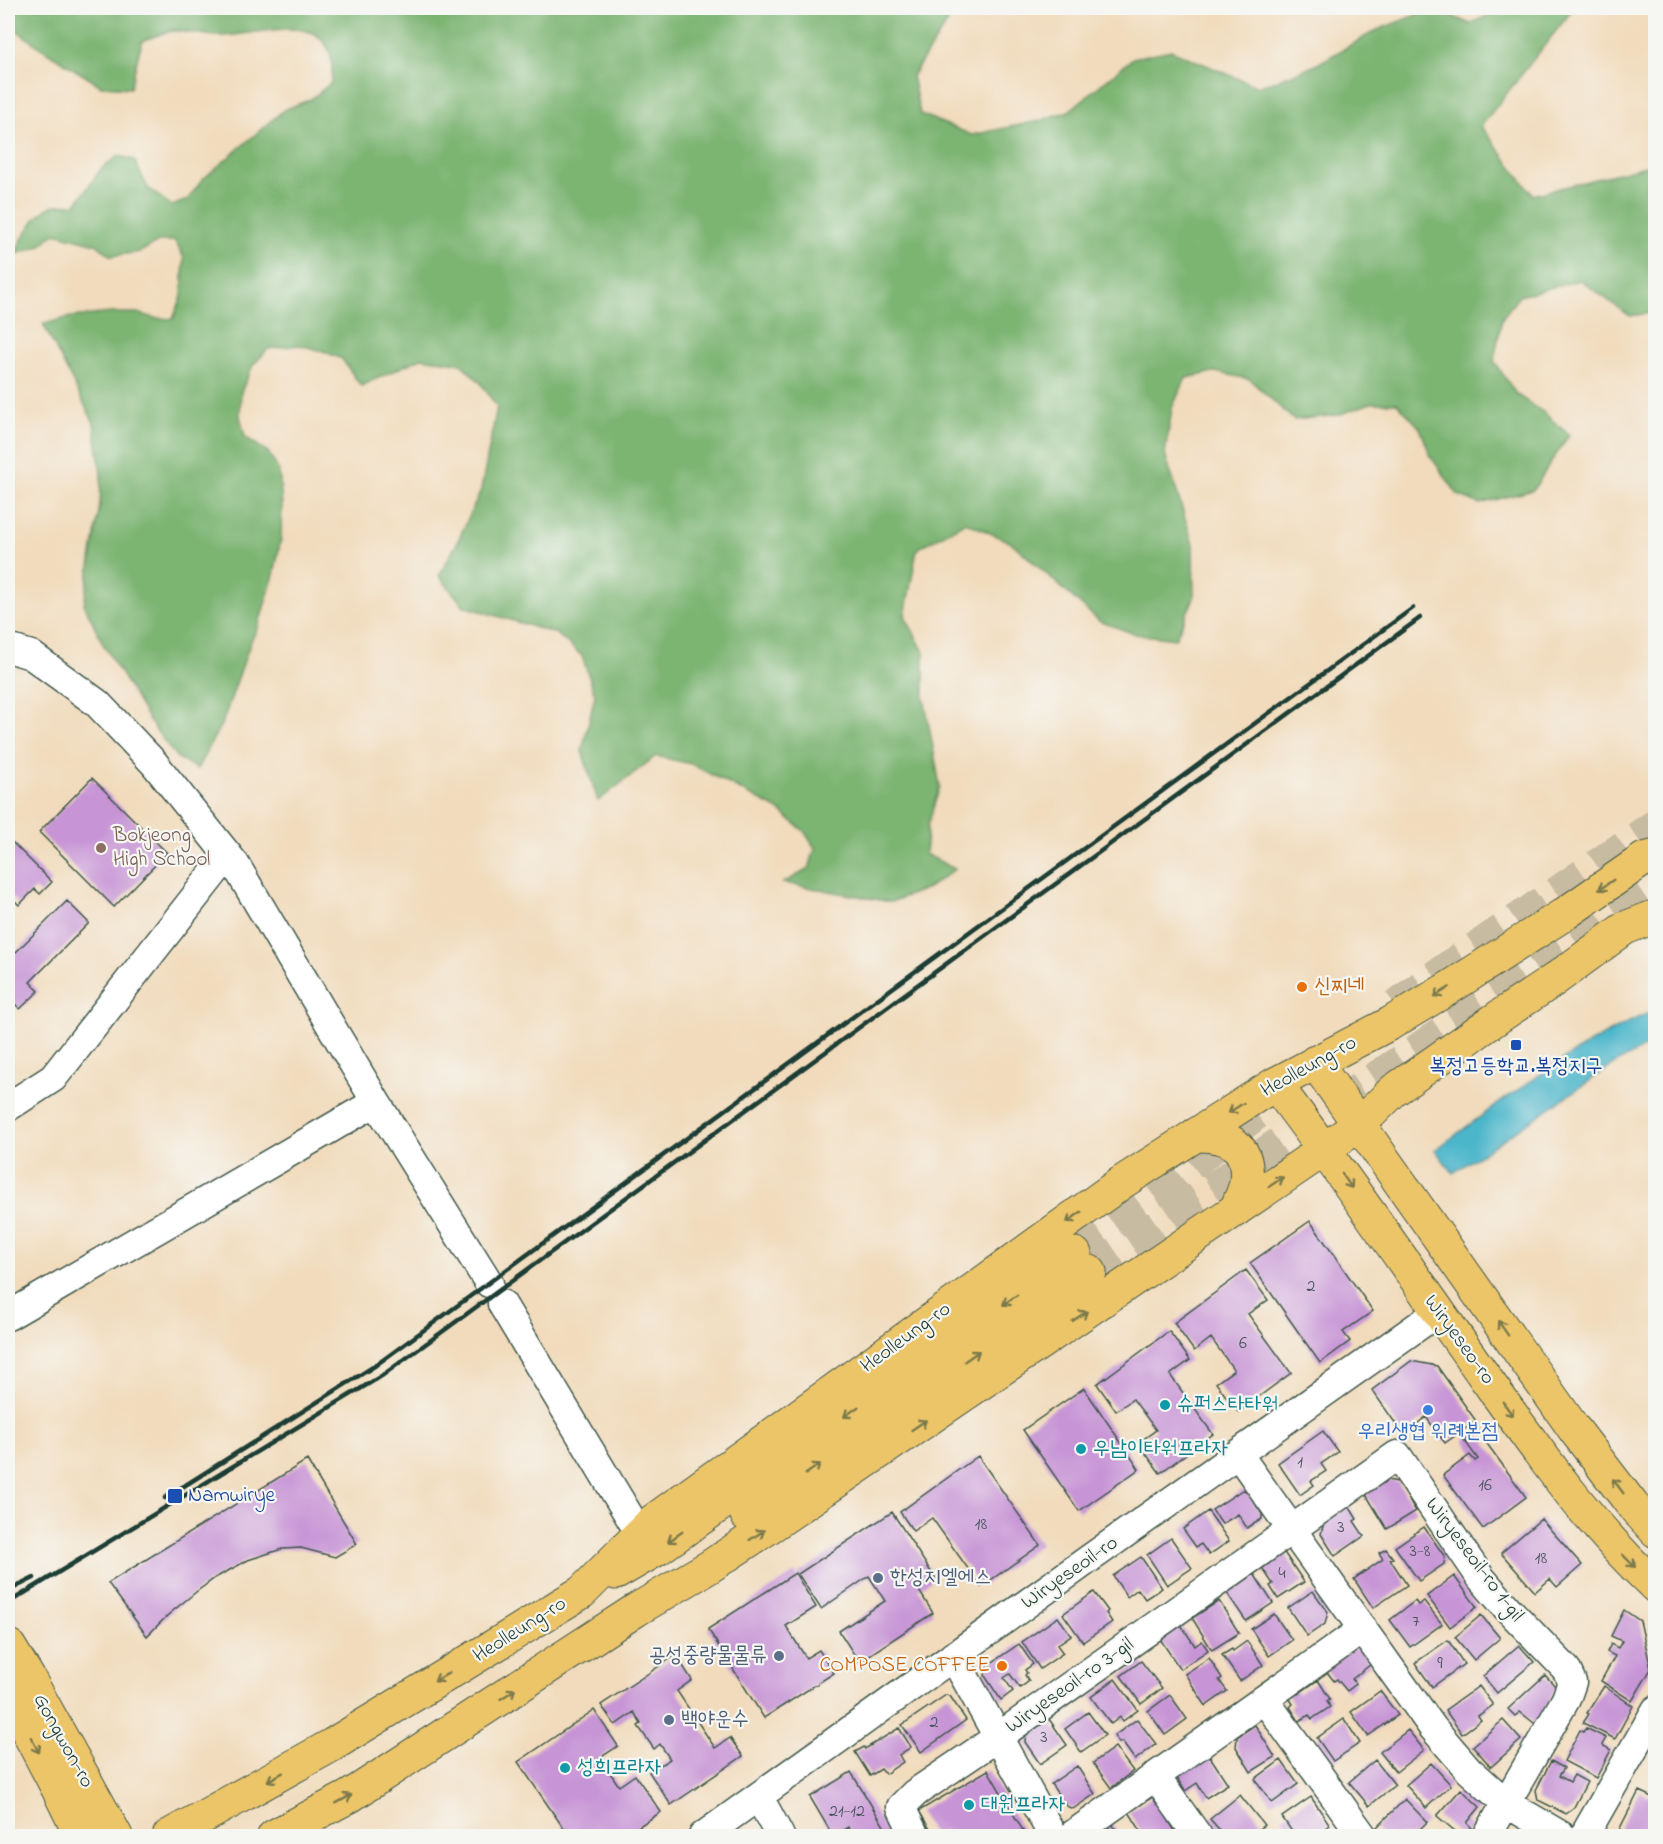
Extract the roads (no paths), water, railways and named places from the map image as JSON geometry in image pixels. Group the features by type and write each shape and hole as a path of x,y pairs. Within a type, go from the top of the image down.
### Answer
{"main road":[{"name":"Heolleung-ro","path":"169,1836 332,1745 582,1592 653,1521 1121,1183 1275,1084 1391,1023 1563,915 1644,859 1656,856"},
{"path":"274,1836 350,1796 636,1610 709,1567 765,1530 1325,1149 1360,1124 1393,1091 1554,980 1624,928 1656,916"},
{"name":"Wiryeseo-ro","path":"1315,1062 1574,1429 1633,1506 1656,1531"},
{"name":"Wiryeseo-ro","path":"1275,1084 1325,1149 1438,1312 1563,1485 1610,1542 1656,1587"},
{"path":"1195,1136 1214,1135 1237,1145 1243,1155 1246,1183 1236,1210"},
{"path":"582,1592 659,1548 1083,1263 697,1552 636,1610"},
{"name":"Gongwon-ro","path":"9,1646 116,1836"},
{"name":"Gongwon-ro","path":"8,1694 81,1836"}],"street":[{"path":"8,648 31,655 97,703 154,763 235,864 376,1102 640,1534"},
{"path":"8,1107 53,1078 228,855"},
{"path":"8,1316 376,1102"},
{"name":"Wiryeseoil-ro","path":"703,1836 952,1656 1438,1312"},
{"path":"1238,1454 1433,1728 1453,1752 1506,1803 1562,1836"},
{"name":"Wiryeseoil-ro 1-gil","path":"1142,1635 1397,1455 1481,1578 1536,1640 1566,1669 1572,1682 1566,1699 1487,1836"},
{"path":"1071,1836 1363,1629"},
{"name":"Wiryeseoil-ro 3-gil","path":"915,1836 901,1807 915,1793 1142,1635"},
{"name":"Wiryeseoil-ro 3-gil","path":"952,1656 1053,1836"},
{"path":"1264,1699 1363,1836"},
{"path":"1584,1836 1656,1710"},
{"path":"1155,1776 1198,1836"},
{"path":"759,1797 780,1836"}],"water":[{"path":"1655,1010 1655,1042 1618,1062 1453,1173 1435,1150 1569,1056 1625,1024"}],"tunnel":[{"path":"1396,1006 1440,973 1656,825"},
{"path":"1090,1272 1656,888"},
{"path":"1075,1254 1279,1096"}],"railway":[{"path":"165,1498 376,1365 1413,608"},
{"path":"8,1603 383,1375 1420,618"},
{"path":"8,1591 34,1578"}],"place":[{"name":"Bokjeong High School","path":"101,848"},
{"name":"신찌네","path":"1302,987"},
{"name":"복정고등학교.복정지구","path":"1516,1045"},
{"name":"슈퍼스타타워","path":"1165,1405"},
{"name":"우리생협 위례본점","path":"1428,1410"},
{"name":"우남이타워프라자","path":"1081,1449"},
{"name":"Namwirye","path":"175,1496"},
{"name":"한성지엘에스","path":"878,1578"},
{"name":"공성중량물물류","path":"779,1656"},
{"name":"COMPOSE COFFEE","path":"1002,1666"},
{"name":"백야운수","path":"669,1720"},
{"name":"성희프라자","path":"565,1768"},
{"name":"대원프라자","path":"969,1805"}]}
